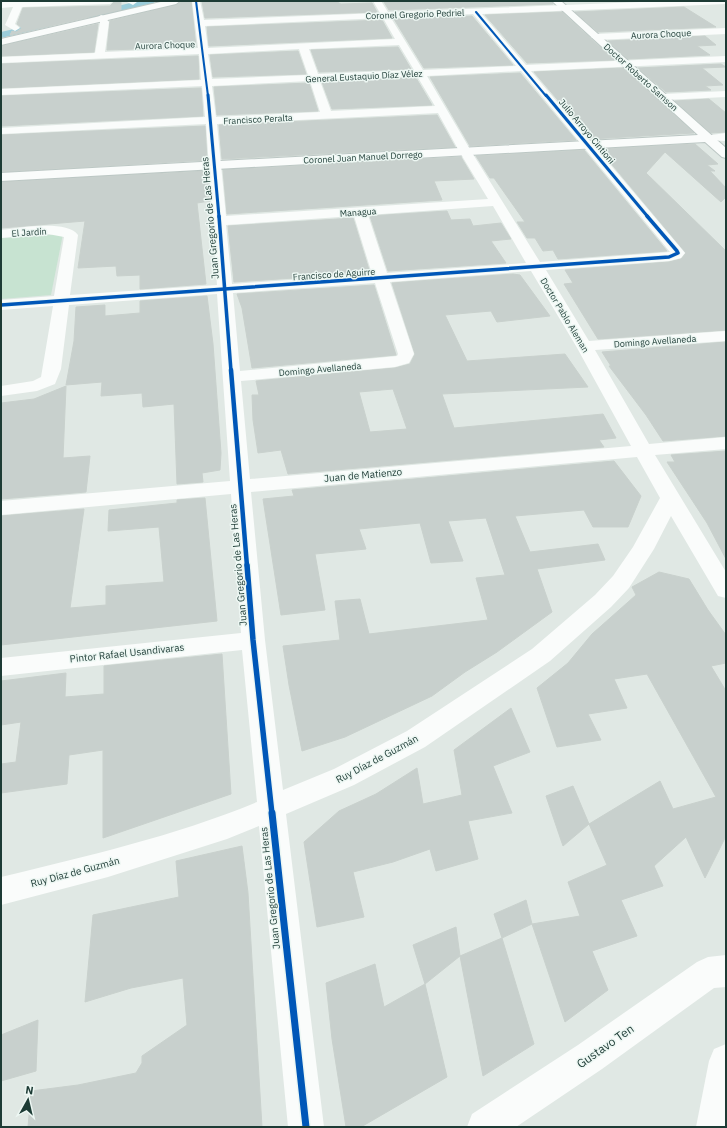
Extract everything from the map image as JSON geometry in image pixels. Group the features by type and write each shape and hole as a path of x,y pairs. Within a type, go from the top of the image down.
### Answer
{"street":[{"path":"1,5 19,3 110,1"},
{"path":"129,1 134,1"},
{"path":"88,12 134,1"},
{"path":"1,42 176,1"},
{"name":"Juan Gregorio de Las Heras","path":"196,1 200,23 211,121 253,640 306,1127"},
{"name":"Doctor Pablo Aleman","path":"377,1 442,109 465,151 584,346 670,498 726,590"},
{"name":"Coronel Gregorio Pedriel","path":"200,23 476,12 560,5 726,1"},
{"path":"1,31 19,27 10,25 19,3"},
{"name":"Doctor Roberto Samson","path":"560,5 726,154"},
{"name":"Julio Arroyo Cintioni","path":"476,12 677,251 678,253 676,255 669,257"},
{"path":"100,55 105,22 101,18"},
{"name":"Aurora Choque","path":"596,37 726,31"},
{"path":"686,33 699,41"},
{"name":"Aurora Choque","path":"1,60 401,42"},
{"path":"303,46 327,115"},
{"path":"712,50 725,59"},
{"name":"General Eustaquio Díaz Vélez","path":"1,92 206,84 725,59"},
{"path":"664,97 726,94"},
{"name":"Francisco Peralta","path":"1,131 442,109"},
{"name":"Coronel Juan Manuel Dorrego","path":"1,177 726,137"},
{"name":"Managua","path":"219,221 497,202"},
{"path":"360,212 381,278"},
{"name":"El Jardín","path":"1,234 56,230 66,231 71,235 62,301"},
{"name":"Francisco de Aguirre","path":"1,305 669,257"},
{"name":"Domingo Avellaneda","path":"232,377 395,362 402,359 406,354 381,278"},
{"path":"1,391 37,386 49,380 62,301"},
{"name":"Domingo Avellaneda","path":"584,346 726,336"},
{"name":"Juan de Matienzo","path":"1,508 240,485 726,443"},
{"name":"Ruy Díaz de Guzmán","path":"1,891 108,864 227,827 271,810 344,777 416,739 541,655 574,627 621,582 643,549 670,498"},
{"name":"Pintor Rafael Usandivaras","path":"1,667 253,640"},
{"name":"Gustavo Ten","path":"485,1127 590,1057 708,973 726,971"},
{"path":"714,1127 726,1061"}],"green space":[{"path":"63,234 51,295 1,299 1,238"}],"building":[{"path":"115,1 121,1 121,10 10,35 12,31 16,32 22,28 17,24 23,8 110,6"},
{"path":"191,1 196,47 107,50 110,21"},
{"path":"202,1 335,1 341,4 372,3 377,12 205,18"},
{"path":"385,1 551,1 553,4 389,10 384,2 386,2"},
{"path":"684,7 716,27 598,32 575,12"},
{"path":"562,12 614,60 527,63 485,15"},
{"path":"472,16 513,65 424,68 394,19"},
{"path":"382,20 392,38 209,46 207,27"},
{"path":"98,24 94,52 1,56 2,46"},
{"path":"705,36 716,45 697,46 710,55 628,59 608,41"},
{"path":"398,47 411,69 319,72 311,50"},
{"path":"298,51 306,74 213,77 210,55"},
{"path":"198,56 199,79 1,88 1,64"},
{"path":"721,64 726,67 702,68 723,85 705,86 711,90 666,92 638,68"},
{"path":"623,68 694,133 591,139 534,72"},
{"path":"520,73 576,140 470,146 430,77"},
{"path":"416,78 432,105 332,109 322,82"},
{"path":"309,83 318,111 217,115 214,87"},
{"path":"201,88 203,116 1,126 1,96"},
{"path":"709,99 726,113 726,132 711,133 675,101"},
{"path":"437,115 455,147 222,159 219,125"},
{"path":"205,126 207,160 1,172 1,135"},
{"path":"695,144 718,164 707,165 715,171 710,171 726,188 726,197 721,202 665,152 646,173 726,251 726,330 598,339 564,284 573,283 565,270 669,262 681,259 686,253 599,149"},
{"path":"584,150 667,251 558,259 553,250 543,251 535,238 527,238 517,222 525,222 494,178 490,178 476,156"},
{"path":"461,157 474,179 434,181 442,200 227,214 223,170"},
{"path":"208,171 210,201 197,203 206,284 140,289 140,275 117,276 116,266 78,268 85,221 1,228 1,182"},
{"path":"447,211 451,220 470,219 473,226 501,223 511,239 491,241 506,263 388,271 370,216"},
{"path":"353,218 370,273 234,282 228,226"},
{"path":"513,274 520,275 550,316 497,322 491,311 445,315 467,361 565,354 588,387 442,394 454,428 603,414 616,438 599,440 604,447 288,474 281,450 258,453 253,420 252,395 259,395 256,381 395,368 410,364 415,354 392,283","holes":["393,389 407,429 370,432 359,392"]},
{"path":"374,285 396,355 252,368 242,308 237,294"},
{"path":"207,296 213,344 221,453 220,470 202,473 203,482 177,484 174,404 143,407 142,393 101,396 102,382 66,385 74,341 76,307 105,305 105,316 140,313 140,301"},
{"path":"726,342 726,436 663,441 646,415 609,366 611,366 602,352"},
{"path":"66,386 63,458 90,456 86,492 1,499 1,403 34,399"},
{"path":"726,451 726,559 707,523 667,462 675,462 671,455"},
{"path":"614,461 641,496 628,527 593,527 584,510 515,516 530,552 598,544 605,560 537,569 552,612 497,652 465,672 432,696 345,737 302,751 283,646 340,640 335,601 360,599 369,634 488,620 476,578 505,575 486,518 448,521 463,561 431,563 420,523 359,529 366,549 315,554 325,610 281,615 263,499 294,496 292,490"},
{"path":"205,498 217,621 1,645 1,516 84,509 70,608 106,605 106,586 164,582 159,527 108,531 109,510 177,503 177,500"},
{"path":"659,572 689,579 708,610 726,635 726,663 711,666 726,691 726,836 705,878 686,837 654,866 663,886 621,900 637,936 592,951 608,990 565,1022 532,924 580,916 568,882 607,865 589,824 660,781 673,809 716,797 647,674 614,679 627,708 588,714 601,740 557,747 537,688 568,663 592,634 636,595 632,587"},
{"path":"222,654 231,794 103,838 103,750 69,755 67,784 1,793 1,764 16,762 21,722 1,725 1,681 66,673 65,697 104,694 104,666"},
{"path":"511,708 530,752 493,766 512,813 468,821 478,859 436,871 430,849 393,862 353,872 364,917 317,927 304,842 339,811 376,794 417,768 423,804 462,795 454,750"},
{"path":"573,786 589,824 563,846 546,796"},
{"path":"242,846 248,893 262,1127 28,1127 31,1091 78,1085 136,1073 142,1063 142,1056 187,1025 183,978 131,988 85,1002 93,915 179,897 176,861"},
{"path":"526,900 532,924 502,938 494,914"},
{"path":"456,927 460,956 425,984 413,945"},
{"path":"502,938 534,1044 483,1076 460,956"},
{"path":"375,964 384,1007 425,984 447,1077 361,1127 346,1127 332,1039 326,983"},
{"path":"38,1020 36,1071 1,1081 1,1035"}],"waterway":[{"path":"90,15 151,1"},
{"path":"1,35 48,24"}],"cycle path":[{"path":"196,1 200,23 211,121 253,640 306,1127"},
{"path":"1,305 669,257 676,255 678,253 677,251 476,12"}]}
